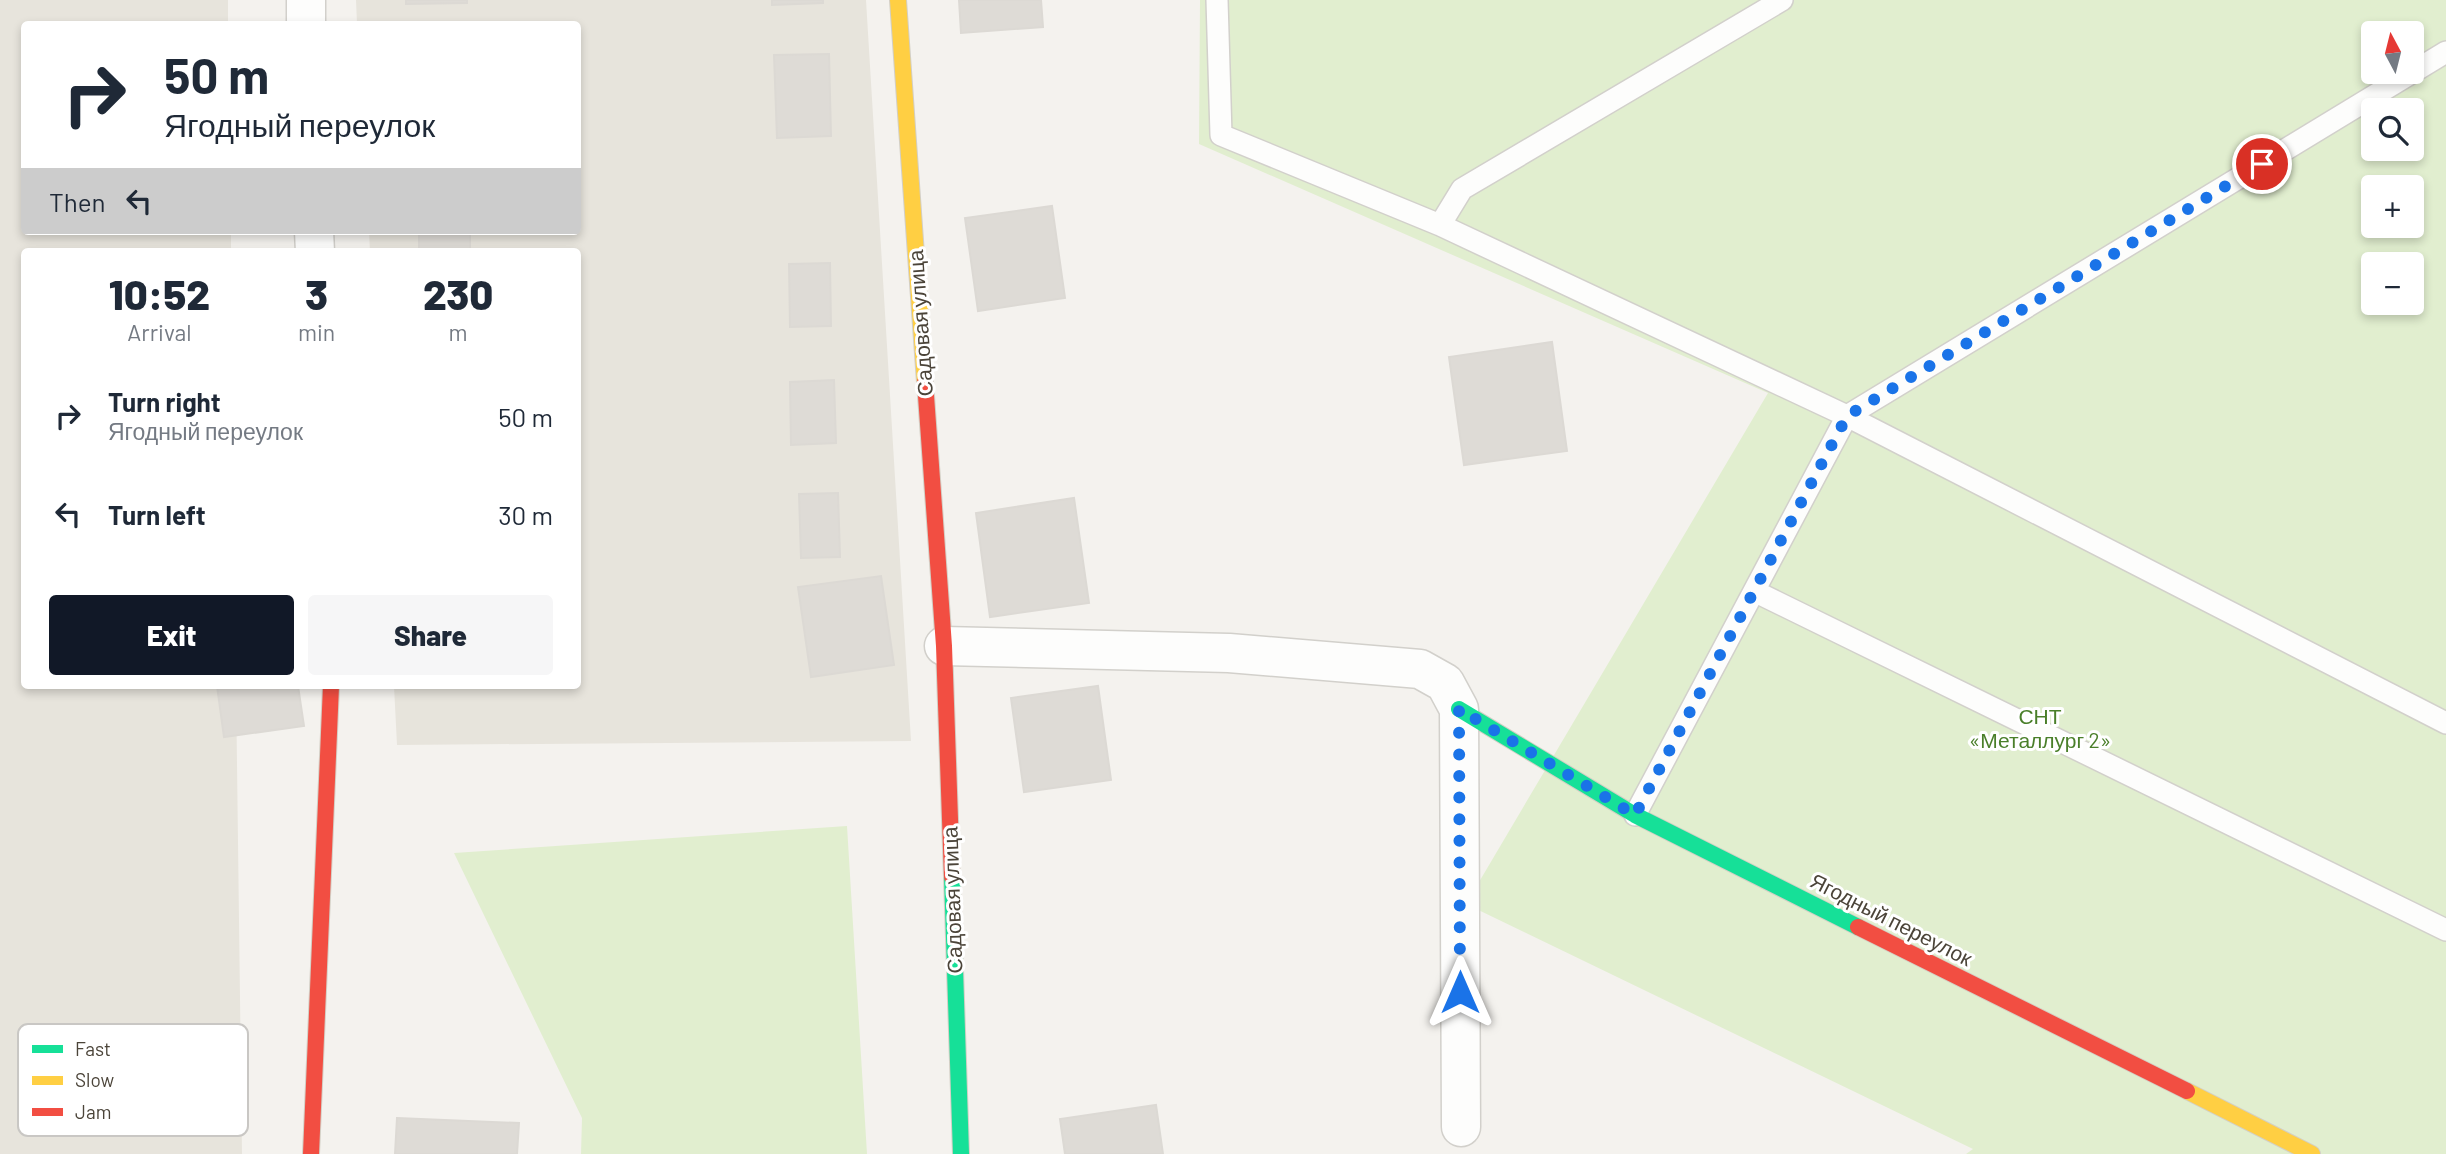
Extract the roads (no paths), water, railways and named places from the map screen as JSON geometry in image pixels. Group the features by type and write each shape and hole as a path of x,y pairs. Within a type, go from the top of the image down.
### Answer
{"street":[{"path":"306,0 306,21"},
{"name":"Садовая улица","path":"898,0 944,646 961,1154"},
{"path":"944,646 1229,653 1420,669 1445,683 1459,709 1461,1127"},
{"path":"311,1154 331,689"},
{"name":"Ягодный переулок","path":"1459,709 1635,815 2312,1154"}],"lane":[{"path":"1217,0 1221,135 1440,225 1847,416 2446,723"},
{"path":"1440,225 1462,189 1782,0"},
{"path":"1635,815 1847,416 2446,52"},
{"path":"1754,591 2446,930"}],"park label":[{"name":"СНТ «Металлург 2»","path":"2040,729"}]}
